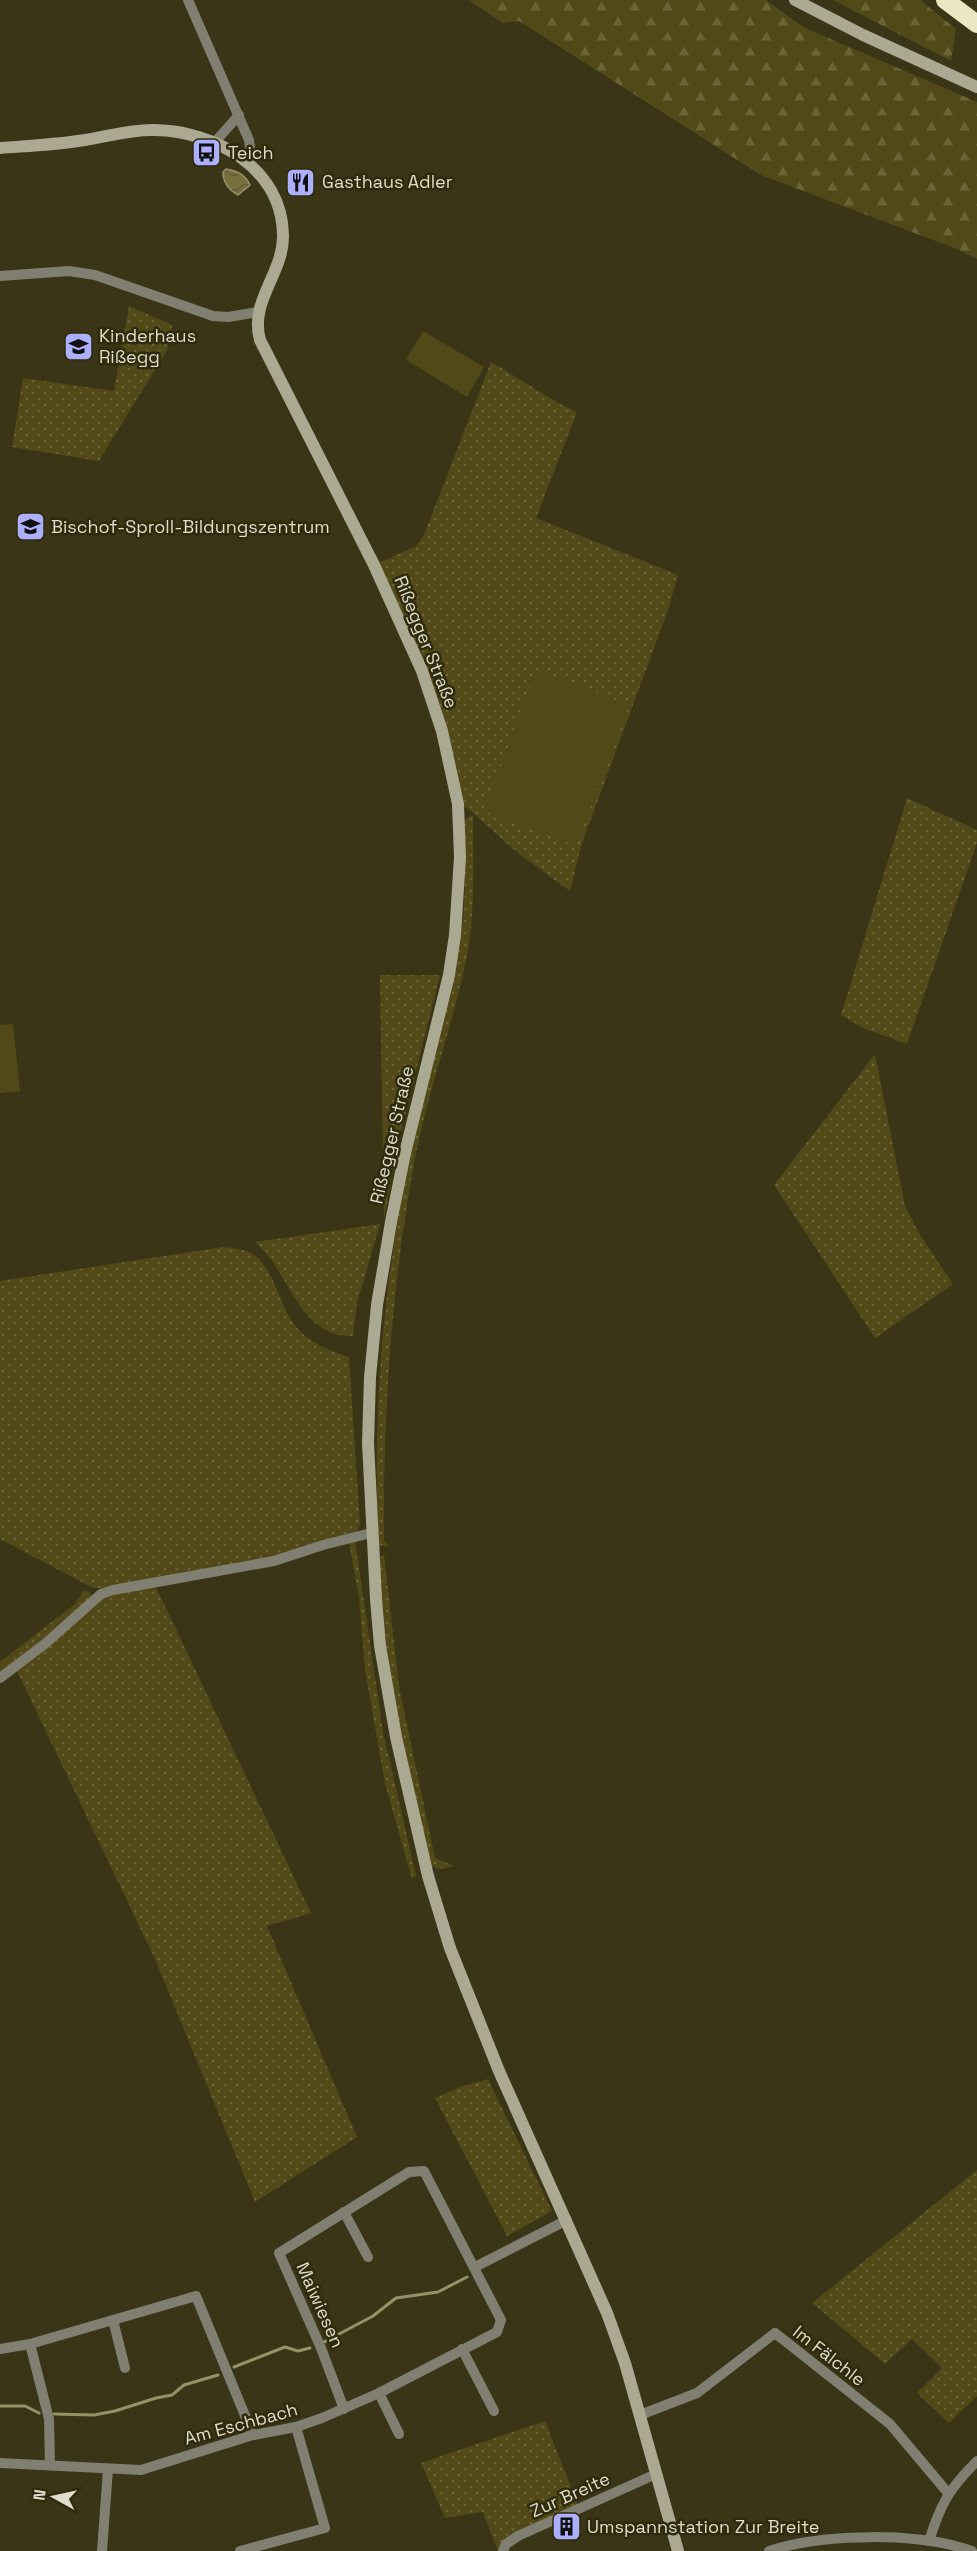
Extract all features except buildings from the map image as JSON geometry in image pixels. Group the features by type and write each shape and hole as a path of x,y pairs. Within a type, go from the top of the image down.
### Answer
{"highway":[{"path":"945,0 977,24"}],"street":[{"path":"188,0 251,147 251,155 247,161"},
{"path":"795,0 863,35 977,87"},
{"path":"214,142 239,115"},
{"name":"Rißegger Straße","path":"0,148 80,141 137,130 174,132 214,142 247,161 259,172 273,196 283,235 280,258 258,312 260,340 374,565 422,671 442,731 458,804 459,895 449,975 405,1153 377,1305 371,1353 369,1410 371,1533 380,1646 396,1737 428,1876 450,1948 499,2071 607,2313 625,2363 678,2551"},
{"path":"0,276 69,271 95,275 213,316 258,312"},
{"path":"0,1678 46,1643 101,1594 274,1561 371,1533"},
{"name":"Maiwiesen","path":"344,2409 321,2348 279,2253 409,2172 424,2172 475,2267"},
{"path":"344,2212 368,2257"},
{"path":"475,2267 567,2220"},
{"name":"Am Eschbach","path":"0,2463 141,2470 253,2435 296,2427 344,2409 497,2332 501,2320 475,2267"},
{"path":"0,2349 30,2344 196,2296 253,2435"},
{"path":"113,2320 125,2368"},
{"name":"Im Fälchle","path":"640,2415 698,2393 774,2333 890,2424 948,2493"},
{"path":"30,2344 49,2419 50,2465"},
{"path":"462,2349 494,2411"},
{"path":"379,2392 399,2434"},
{"path":"240,2551 324,2528 296,2427"},
{"path":"929,2541 939,2510 948,2493 977,2461"},
{"path":"102,2551 108,2469"},
{"name":"Zur Breite","path":"503,2551 506,2544 518,2536 656,2474"},
{"path":"769,2551 812,2541 850,2537 929,2541 972,2551"}],"green space":[{"path":"469,0 766,0 803,27 977,102 977,259 957,249 761,175 519,21 503,23"},
{"path":"833,0 920,0 956,29 951,61"},
{"path":"129,306 172,325 167,350 99,461 12,447 23,378 114,391"},
{"path":"423,331 484,367 467,397 406,360"},
{"path":"491,362 577,412 536,518 678,575 667,613 582,843 570,891 518,853 467,808 458,804 442,731 374,565 416,546 424,535"},
{"path":"537,670 629,705 576,846 484,811"},
{"path":"907,798 977,830 977,843 907,1044 863,1028 841,1015"},
{"path":"473,816 473,893 468,951 418,1144 399,1262 390,1354 385,1446 384,1540 389,1547 379,1545 377,1495 378,1397 387,1299 410,1153 460,941 465,897 463,823 467,817"},
{"path":"380,975 440,975 394,1159 384,1221"},
{"path":"13,1024 20,1091 0,1093 0,1025"},
{"path":"875,1054 905,1206 920,1235 953,1284 875,1338 774,1185"},
{"path":"380,1224 357,1303 353,1336 334,1334 319,1326 307,1315 267,1254 255,1242"},
{"path":"223,1247 243,1250 254,1255 267,1270 286,1310 302,1334 327,1349 349,1357 360,1524 357,1531 270,1558 103,1589 91,1587 0,1539 0,1281"},
{"path":"355,1540 383,1732 416,1876 412,1879 385,1783 365,1670 359,1597 349,1543"},
{"path":"384,1554 399,1687 435,1858 454,1866 440,1869 428,1865 389,1678 378,1560"},
{"path":"155,1585 311,1913 267,1926 357,2137 255,2202 155,1959 16,1669 102,1598"},
{"path":"84,1590 93,1597 86,1605 0,1674 0,1662 75,1604"},
{"path":"488,2079 552,2211 507,2236 435,2098 460,2087"},
{"path":"977,2170 977,2396 949,2423 917,2393 942,2368 912,2339 885,2364 812,2303"},
{"path":"545,2421 578,2505 498,2551 483,2512 445,2518 421,2463"}],"water":[{"path":"226,169 246,178 250,185 238,195 235,193 224,179 223,172"}],"waterway":[{"path":"324,2342 373,2316 396,2298 438,2292 467,2277"},
{"path":"234,2367 285,2347 298,2351 310,2348"},
{"path":"54,2414 94,2415 115,2411 172,2395 184,2385 218,2375"},
{"path":"0,2406 25,2406 39,2413"}],"place":[{"name":"Teich","path":"207,153"},
{"name":"Gasthaus Adler","path":"301,182"},
{"name":"Kinderhaus Rißegg","path":"78,346"},
{"name":"Bischof-Sproll-Bildungszentrum","path":"30,527"},
{"name":"Umspannstation Zur Breite","path":"566,2527"}]}
